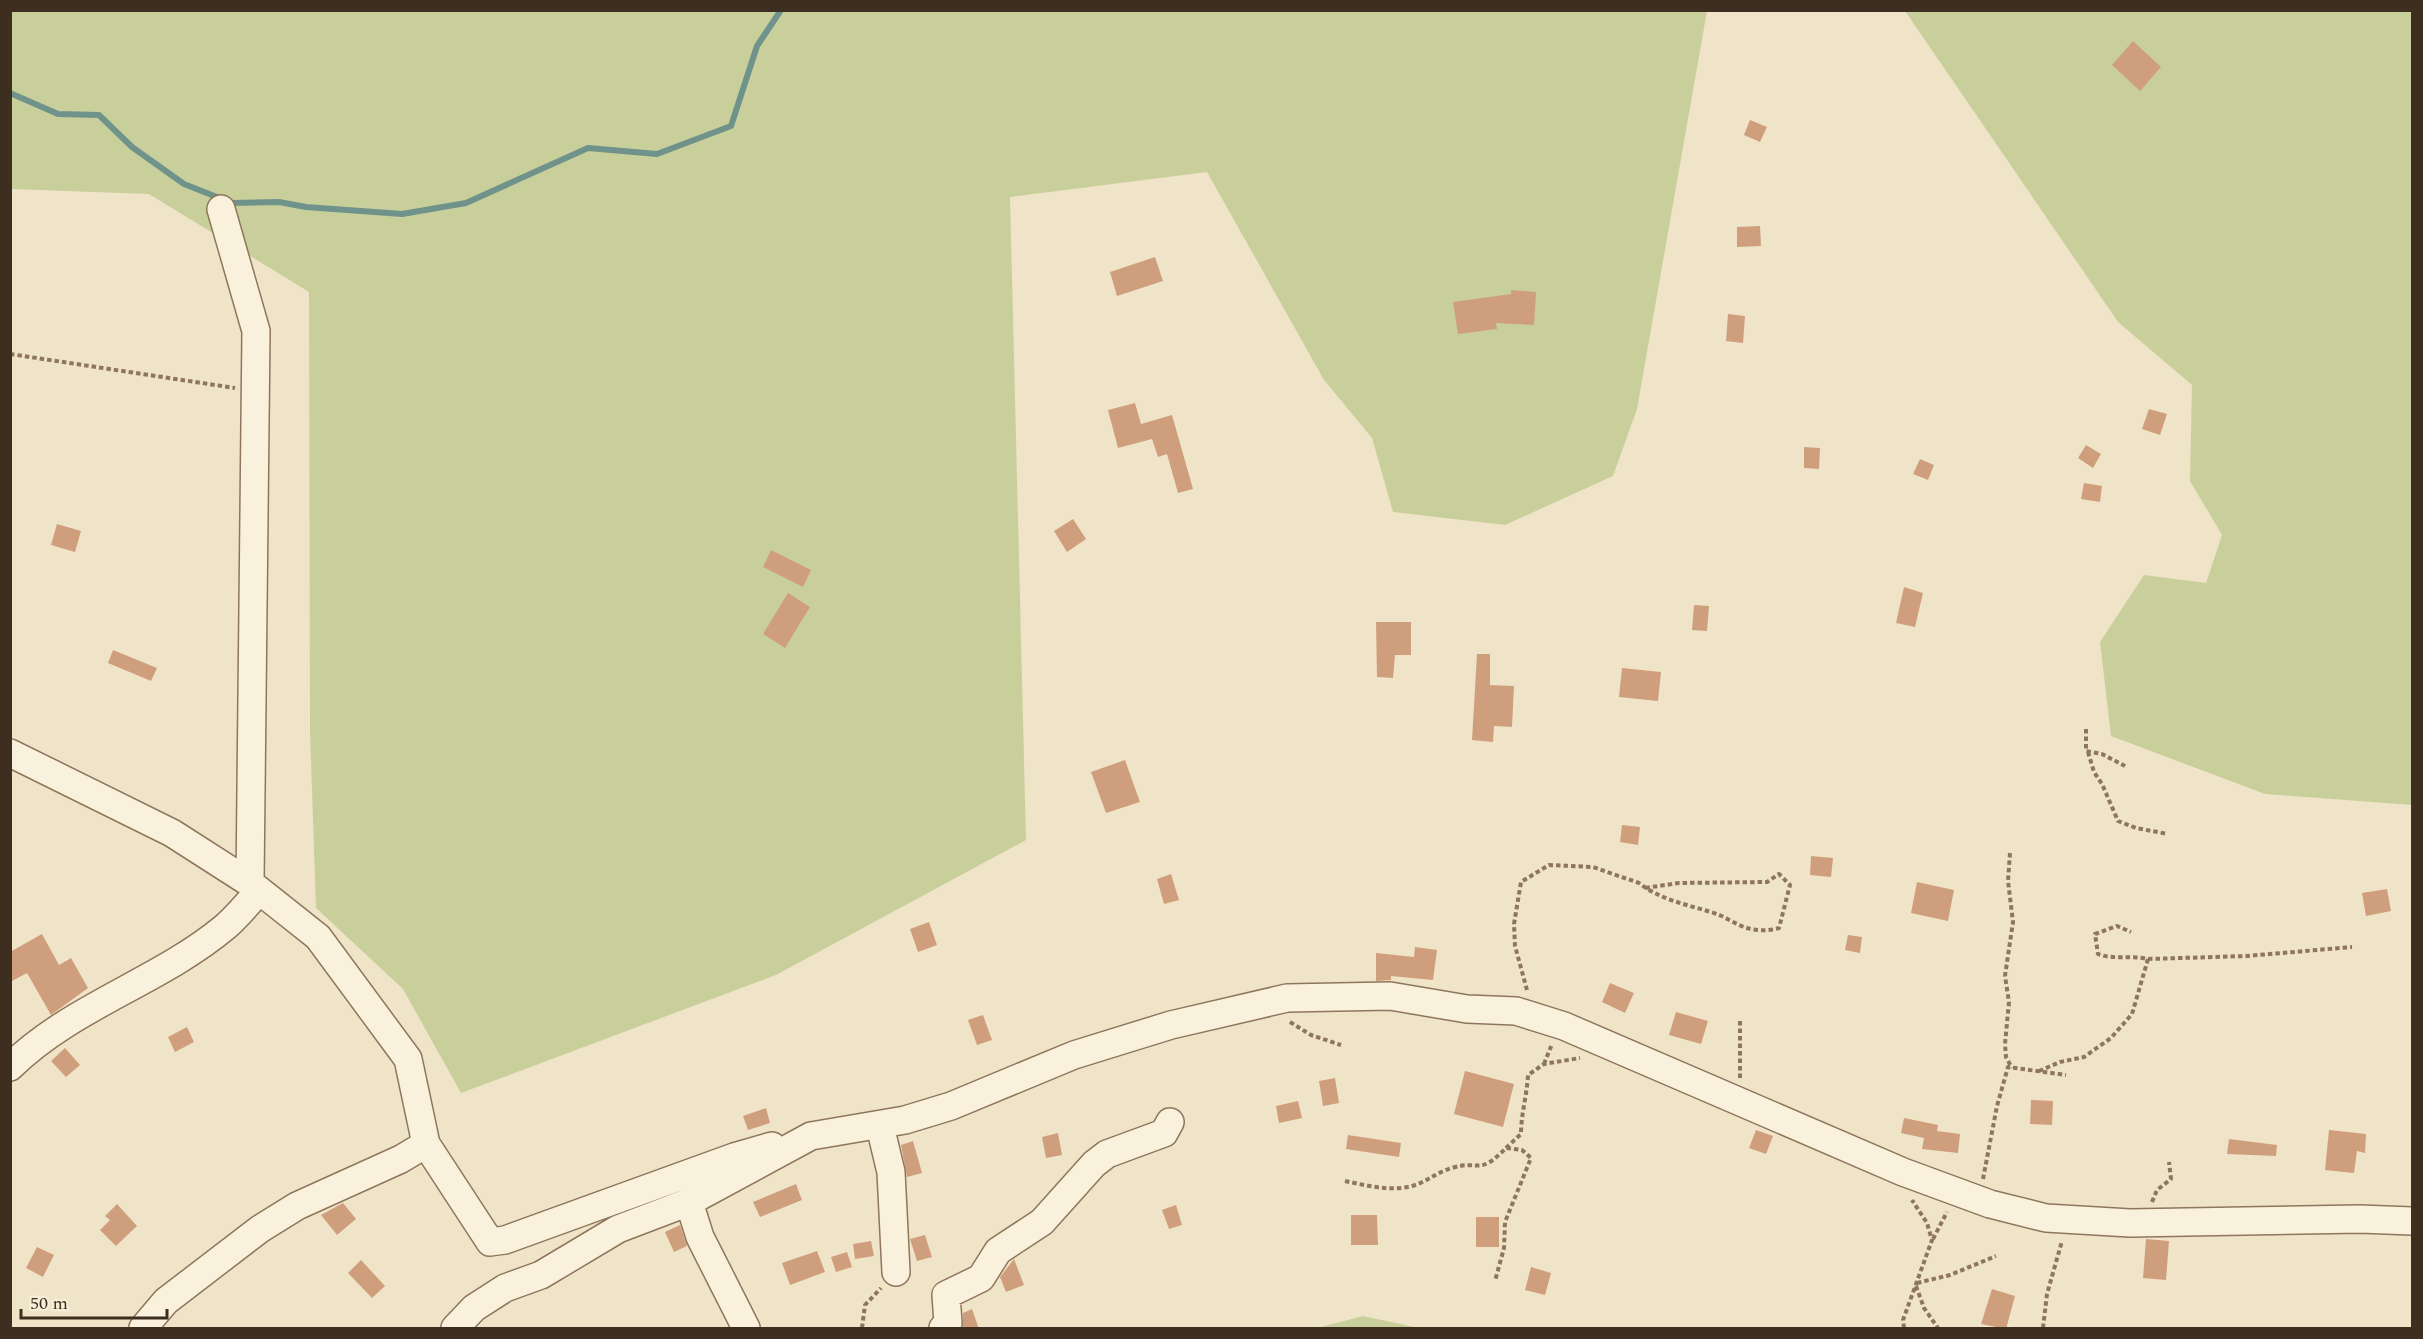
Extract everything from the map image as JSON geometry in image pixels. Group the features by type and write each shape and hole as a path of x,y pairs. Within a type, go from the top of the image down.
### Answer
{"street":[{"path":"10,1067 34,1044 178,958 225,927 255,887 256,331 221,209"},
{"path":"10,753 172,833 255,887 318,937 408,1059 426,1144 490,1242 505,1240 734,1157 811,1136 880,1126 951,1106 1074,1055 1171,1025 1287,998 1390,996 1527,1015 1564,1026 1895,1169 1967,1196 2046,1218 2145,1223 2360,1219 2412,1221"},
{"path":"943,1329 948,1323 946,1295 981,1278 998,1251 1042,1222 1094,1164 1107,1154 1164,1133 1170,1122"},
{"path":"880,1126 891,1172 896,1272"},
{"path":"455,1329 474,1308 504,1288 541,1275 618,1229 689,1202 811,1136"},
{"path":"143,1329 166,1301 260,1228 297,1206 401,1160 426,1144"},
{"path":"689,1202 700,1237 752,1328"}],"path":[{"path":"10,354 255,391"},
{"path":"2086,729 2088,752 2094,772 2118,820 2136,828 2168,834"},
{"path":"2088,752 2102,754 2125,766"},
{"path":"2010,853 2008,881 2013,922 2005,976 2010,1002 2005,1044 2006,1057 2012,1068"},
{"path":"1527,1015 1528,995 1514,935 1521,882 1549,865 1593,867 1627,878 1645,888 1662,897 1716,914 1746,927 1770,931 1779,928 1790,885 1779,874 1767,882 1679,883 1645,888"},
{"path":"2131,932 2117,926 2095,934 2098,954 2111,958 2136,956 2148,959 2247,956 2352,947"},
{"path":"2039,1071 2060,1062 2084,1057 2111,1038 2132,1014 2148,959"},
{"path":"1270,1002 1286,1019 1311,1035 1341,1045"},
{"path":"1736,1101 1741,1076 1740,1021"},
{"path":"1345,1181 1391,1189 1416,1185 1453,1167 1480,1167 1492,1162 1521,1134 1521,1116 1526,1100 1528,1075 1544,1064 1579,1058 1612,1047"},
{"path":"1904,1329 1904,1320 1932,1240 1967,1196 2008,1067 2066,1075"},
{"path":"1495,1281 1504,1248 1505,1222 1531,1158 1522,1150 1506,1148"},
{"path":"2145,1223 2157,1190 2171,1179 2169,1162"},
{"path":"1895,1169 1900,1186 1917,1204 1932,1240"},
{"path":"2042,1329 2047,1294 2060,1251 2065,1219"},
{"path":"1916,1284 1950,1275 1996,1256"},
{"path":"862,1329 865,1305 896,1272"},
{"path":"1916,1284 1924,1308 1938,1329"}],"green space":[{"path":"11,11 1707,11 1637,409 1613,476 1505,525 1393,512 1372,438 1324,380 1207,172 1010,197 1026,840 776,975 461,1093 403,989 316,908 310,732 309,292 149,194 11,189"},
{"path":"1905,11 2412,11 2412,805 2265,794 2111,736 2100,642 2144,575 2206,583 2222,535 2190,481 2192,385 2118,322"},
{"path":"1363,1316 1419,1328 1317,1328"}],"building":[{"path":"2133,41 2161,67 2140,91 2112,65"},
{"path":"1750,120 1767,127 1760,142 1744,135"},
{"path":"1760,226 1761,246 1737,247 1737,227"},
{"path":"1155,257 1163,281 1117,296 1110,272"},
{"path":"1511,290 1536,292 1534,325 1496,323 1497,329 1458,334 1453,302 1511,294"},
{"path":"1728,314 1745,316 1743,343 1726,341"},
{"path":"1135,403 1141,424 1172,415 1193,489 1178,493 1167,454 1158,457 1152,439 1118,448 1108,410"},
{"path":"2149,409 2167,414 2160,435 2142,429"},
{"path":"2086,445 2101,454 2093,468 2078,458"},
{"path":"1804,447 1820,448 1819,469 1804,468"},
{"path":"1920,459 1934,465 1928,480 1913,474"},
{"path":"2084,483 2102,486 2100,502 2081,499"},
{"path":"1073,519 1086,539 1067,552 1054,531"},
{"path":"57,524 81,531 75,552 51,545"},
{"path":"771,550 811,570 803,587 763,567"},
{"path":"1904,587 1923,593 1915,627 1896,623"},
{"path":"788,593 810,607 785,648 763,634"},
{"path":"1694,605 1709,606 1707,631 1692,630"},
{"path":"1376,622 1411,622 1411,655 1395,655 1393,678 1377,677"},
{"path":"113,650 157,668 151,681 108,663"},
{"path":"1477,654 1490,654 1490,685 1514,686 1512,727 1494,726 1493,742 1472,740"},
{"path":"1622,668 1661,672 1658,701 1619,697"},
{"path":"1125,760 1140,802 1106,813 1091,772"},
{"path":"1622,825 1640,827 1638,845 1620,842"},
{"path":"1811,856 1833,858 1831,877 1810,875"},
{"path":"1171,874 1179,900 1164,904 1157,879"},
{"path":"1917,882 1954,890 1948,921 1911,913"},
{"path":"2387,889 2391,911 2366,916 2362,893"},
{"path":"929,922 937,945 918,952 910,929"},
{"path":"42,934 59,965 71,958 88,988 51,1015 27,973 10,982 10,952"},
{"path":"1848,935 1862,937 1860,953 1845,950"},
{"path":"1415,947 1437,950 1433,980 1391,976 1391,980 1376,981 1376,953 1414,957"},
{"path":"1610,983 1634,993 1625,1013 1602,1002"},
{"path":"1676,1012 1708,1021 1701,1044 1669,1035"},
{"path":"983,1015 992,1040 977,1045 968,1020"},
{"path":"187,1027 194,1042 175,1052 168,1037"},
{"path":"65,1048 80,1065 66,1077 51,1061"},
{"path":"1465,1071 1514,1084 1503,1127 1454,1114"},
{"path":"1335,1078 1339,1103 1323,1106 1319,1081"},
{"path":"2031,1100 2053,1101 2052,1125 2030,1124"},
{"path":"1298,1101 1302,1118 1279,1123 1276,1106"},
{"path":"766,1108 770,1123 748,1130 743,1116"},
{"path":"1904,1118 1938,1125 1937,1131 1960,1134 1958,1153 1922,1149 1924,1138 1901,1133"},
{"path":"1756,1130 1773,1136 1766,1154 1749,1148"},
{"path":"2329,1130 2366,1134 2365,1153 2357,1151 2354,1173 2325,1170"},
{"path":"1058,1133 1062,1155 1046,1158 1042,1137"},
{"path":"1348,1135 1401,1143 1399,1157 1346,1149"},
{"path":"2229,1139 2277,1145 2276,1156 2227,1154"},
{"path":"913,1141 922,1173 907,1177 901,1145"},
{"path":"796,1184 802,1200 760,1217 753,1202"},
{"path":"343,1203 356,1219 337,1235 321,1215"},
{"path":"117,1204 137,1226 116,1246 100,1230 110,1220 105,1216"},
{"path":"1176,1205 1182,1225 1169,1229 1162,1210"},
{"path":"1351,1215 1377,1215 1378,1245 1351,1245"},
{"path":"1476,1217 1499,1217 1499,1247 1476,1247"},
{"path":"680,1225 687,1246 674,1252 665,1232"},
{"path":"925,1235 932,1257 917,1261 910,1239"},
{"path":"2146,1239 2169,1241 2166,1280 2143,1278"},
{"path":"871,1241 874,1256 855,1259 853,1244"},
{"path":"37,1247 54,1255 43,1277 26,1268"},
{"path":"817,1251 825,1272 790,1285 782,1263"},
{"path":"847,1252 852,1267 836,1272 831,1257"},
{"path":"1014,1259 1024,1285 1006,1292 1000,1277"},
{"path":"361,1260 385,1286 372,1298 348,1273"},
{"path":"1531,1267 1551,1273 1545,1295 1525,1290"},
{"path":"1992,1289 2015,1296 2006,1329 1981,1324"},
{"path":"972,1309 979,1329 963,1329 963,1313"}],"waterway":[{"path":"10,93 58,114 99,115 132,147 184,184 232,203 279,202 306,207 402,214 466,203 588,148 657,154 731,126 757,46 781,10"}]}
